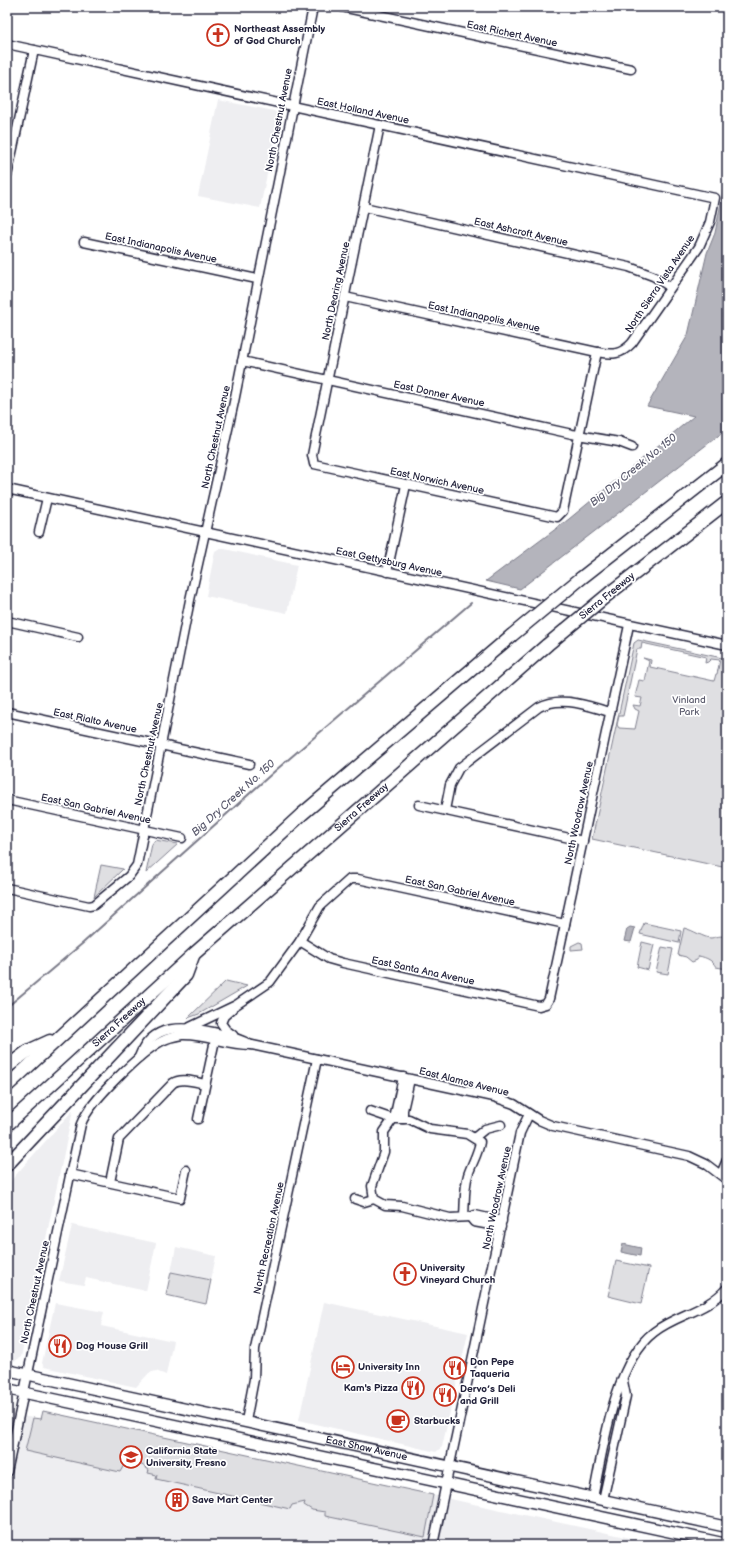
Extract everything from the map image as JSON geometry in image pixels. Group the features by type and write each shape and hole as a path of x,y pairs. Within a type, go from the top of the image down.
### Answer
{"highway":[{"path":"7,1086 301,815 580,579 727,464"},
{"name":"Sierra Freeway","path":"7,1125 194,953 547,645 611,592 727,502"},
{"path":"7,1165 186,975 194,953"},
{"path":"7,1067 28,1051 58,1038"}],"main road":[{"name":"East Shaw Avenue","path":"7,1370 727,1527"},
{"name":"East Shaw Avenue","path":"7,1389 727,1544"}],"street":[{"name":"North Chestnut Avenue","path":"7,888 88,906 97,904 134,871 137,865 190,600 206,533 242,361 312,7"},
{"name":"East Richert Avenue","path":"342,7 631,69"},
{"name":"East Holland Avenue","path":"7,44 715,198"},
{"path":"7,176 34,50"},
{"name":"North Dearing Avenue","path":"312,462 380,125"},
{"name":"North Sierra Vista Avenue","path":"620,354 632,343 706,234 715,198"},
{"name":"East Ashcroft Avenue","path":"364,207 629,267 653,276 670,287"},
{"name":"East Indianapolis Avenue","path":"84,242 257,279"},
{"name":"East Indianapolis Avenue","path":"345,297 597,352 620,354"},
{"path":"579,434 597,352"},
{"name":"East Donner Avenue","path":"242,361 619,442 632,447"},
{"name":"East Norwich Avenue","path":"312,462 315,465 552,517 559,516 563,511 579,434"},
{"path":"388,572 406,485"},
{"name":"East Gettysburg Avenue","path":"7,489 629,625 727,645"},
{"path":"39,532 47,498"},
{"path":"7,621 78,637"},
{"name":"North Woodrow Avenue","path":"546,1004 549,999 629,625"},
{"path":"444,810 450,785 459,768 539,707 548,703 560,701 610,712"},
{"name":"East Rialto Avenue","path":"7,712 249,764"},
{"name":"East San Gabriel Avenue","path":"7,800 182,838"},
{"path":"419,805 583,841"},
{"name":"East San Gabriel Avenue","path":"300,941 323,903 344,883 351,879 565,924"},
{"path":"190,1027 236,1005 259,991 272,980 300,941"},
{"name":"East Santa Ana Avenue","path":"300,941 329,959 342,963 539,1006 546,1004"},
{"path":"236,1005 224,1016 222,1023 227,1032 252,1045"},
{"path":"139,1057 143,1045 158,1034 173,1028 190,1027 240,1038"},
{"path":"139,1057 163,1040 175,1036 193,1036 239,1046 252,1045"},
{"path":"198,1119 215,1040"},
{"name":"East Alamos Avenue","path":"252,1045 494,1097 514,1104 529,1114 553,1126 696,1158 711,1166 724,1177"},
{"name":"North Chestnut Avenue","path":"7,1472 80,1128 85,1116 139,1057"},
{"name":"North Recreation Avenue","path":"246,1421 254,1379 255,1349 317,1059"},
{"path":"403,1119 402,1110 407,1078"},
{"path":"374,1199 372,1186 384,1152 384,1132 394,1119 407,1078"},
{"path":"110,1182 119,1140 173,1083 183,1080 205,1084"},
{"path":"370,1111 394,1119 409,1119 430,1129 467,1134 480,1142 478,1152 468,1174 465,1188 467,1217"},
{"name":"North Woodrow Avenue","path":"433,1545 520,1133 529,1114"},
{"path":"474,1138 485,1129 501,1125"},
{"path":"724,1177 727,1160"},
{"path":"70,1174 180,1198 186,1170"},
{"path":"355,1199 364,1202 374,1199 385,1205 402,1206 450,1218 467,1217 474,1222 501,1224"},
{"path":"598,1499 626,1396 623,1381 631,1358 647,1337 666,1325 700,1310 727,1288"}],"shaded area":[{"path":"218,100 274,111 279,116 260,208 198,196"},
{"path":"220,548 297,565 287,613 206,596 215,551"},
{"path":"73,1110 21,1357 15,1361 7,1359 7,1185"},
{"path":"72,1225 156,1243 146,1291 86,1278 84,1285 59,1281"},
{"path":"176,1247 216,1256 211,1280 171,1272"},
{"path":"324,1302 468,1333 442,1447 436,1452 299,1420"},
{"path":"55,1303 104,1312 101,1326 173,1341 166,1375 156,1371 149,1373 136,1387 44,1367 42,1363"},
{"name":"California State University, Fresno","path":"43,1411 663,1545 7,1545 7,1414 41,1419"}],"green space":[{"name":"Vinland Park","path":"638,640 727,659 727,868 592,839 634,643","holes":["642,643 706,657 705,663 711,659 720,660 714,681 650,667 651,660 643,658 649,661 645,681 639,680 635,697 642,698 640,706 633,705 635,709 639,711 635,729 619,728 617,725 619,716 623,716 637,649 641,649"]},
{"path":"155,840 178,844 146,873 152,844"},
{"path":"101,865 123,869 94,897"},
{"path":"644,923 681,931 679,943 640,934"},
{"path":"684,928 708,938 720,936 727,937 727,969 716,967 711,961 699,956 697,960 692,962 686,957 678,955"},
{"path":"579,942 582,943 583,949 571,950 571,946"},
{"path":"642,942 654,945 648,970 637,967"},
{"path":"662,947 673,949 668,974 656,972"},
{"path":"226,981 247,986 199,1014 188,1018"},
{"path":"616,1261 649,1268 641,1304 608,1296"},
{"path":"171,1272 211,1280 206,1304 166,1295"},
{"path":"43,1411 433,1495 425,1537 325,1516 325,1512 312,1510 304,1505 305,1502 292,1505 290,1509 156,1479 157,1475 148,1473 149,1470 142,1465 124,1465 120,1472 25,1451 33,1418 41,1419"}],"water":[{"path":"727,173 727,429 520,589 486,581 569,519 694,416 647,406 688,335 707,253 715,233"},
{"path":"630,927 635,928 631,942 624,941 627,929"},
{"path":"623,1244 641,1248 640,1256 621,1252"}],"waterway":[{"name":"Big Dry Creek No. 150","path":"7,1007 83,943 276,770 471,603"}],"place":[{"name":"Northeast Assembly of God Church","path":"218,35"},
{"name":"University Vineyard Church","path":"405,1274"},
{"name":"Dog House Grill","path":"60,1346"},
{"name":"University Inn","path":"343,1367"},
{"name":"Don Pepe Taqueria","path":"455,1368"},
{"name":"Kam's Pizza","path":"413,1388"},
{"name":"Dervo’s Deli and Grill","path":"445,1395"},
{"name":"Starbucks","path":"398,1421"},
{"name":"California State University, Fresno","path":"131,1457"},
{"name":"Save Mart Center","path":"177,1500"}]}
